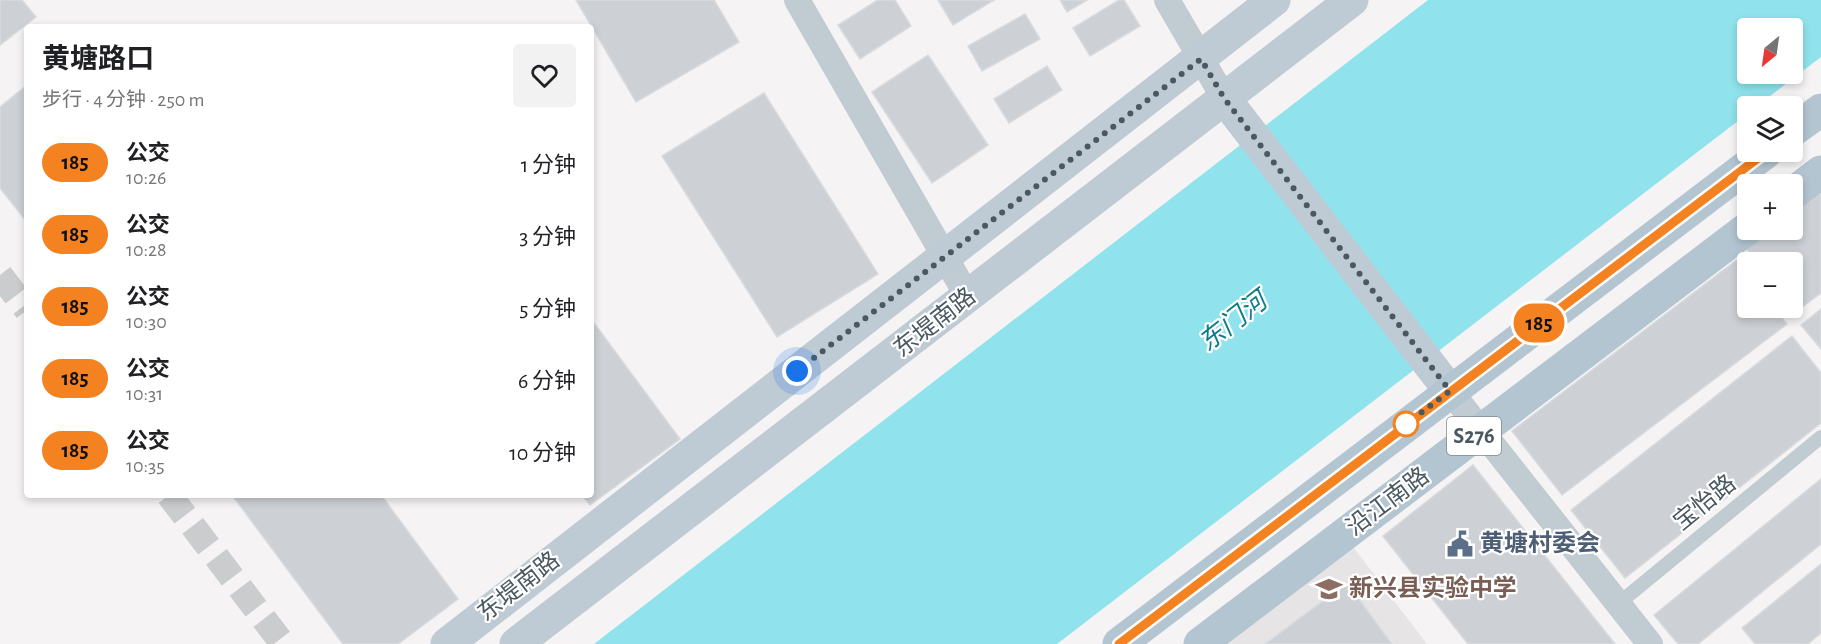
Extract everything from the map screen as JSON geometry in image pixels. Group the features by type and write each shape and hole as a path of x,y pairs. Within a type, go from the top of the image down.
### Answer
{"main road":[{"name":"东堤南路","path":"447,644 1274,0"},
{"name":"东堤南路","path":"516,644 1352,0"},
{"path":"1224,98 1450,391"},
{"path":"1803,123 1821,110"},
{"name":"S276","path":"1119,644 1753,162"},
{"path":"1803,186 1821,172"},
{"name":"沿江南路","path":"1200,644 1737,236"}],"street":[{"path":"796,0 968,297"},
{"path":"1167,0 1224,98"},
{"path":"1450,391 1650,644"}],"lane":[{"name":"宝怡路","path":"1618,604 1821,437"}],"shaded area":[{"name":"新兴县实验中学","path":"1344,535 1427,644 1200,644"}],"water":[{"name":"东门河","path":"1428,0 1821,0 1821,57 1803,71 1803,18 1737,18 1737,84 1786,84 1770,96 1737,96 1737,122 1057,644 594,644"}],"building":[{"path":"0,0 22,0 36,17 24,24 0,45"},
{"path":"576,0 714,0 739,42 636,102 594,31 594,24 590,24"},
{"path":"878,0 895,0 911,26 860,59 838,25"},
{"path":"938,0 994,0 953,25"},
{"path":"1060,0 1087,0 1067,12"},
{"path":"1119,0 1124,0 1140,26 1090,56 1073,28"},
{"path":"1025,14 1040,39 982,71 968,46"},
{"path":"928,55 988,145 932,183 872,92"},
{"path":"1047,66 1062,90 1009,123 994,99"},
{"path":"24,87 24,218 0,188 0,107"},
{"path":"764,93 878,274 777,337 662,156"},
{"path":"1821,192 1821,293 1803,306 1803,252 1749,252 1746,248 1757,240 1803,240 1803,205"},
{"path":"1737,260 1737,318 1782,318 1787,324 1562,495 1512,431"},
{"path":"1821,309 1821,349 1801,325"},
{"path":"594,323 680,439 590,505 584,498 594,498"},
{"path":"1792,336 1821,373 1821,423 1625,578 1571,510"},
{"path":"1473,465 1615,644 1468,644 1383,536"},
{"path":"1821,479 1821,544 1698,644 1678,644 1654,615"},
{"path":"234,498 383,498 458,599 398,644 343,644"},
{"path":"1821,564 1821,633 1808,644 1755,644 1742,628"},
{"path":"1347,583 1392,644 1265,644"}],"tunnel":[{"path":"0,275 24,306"},
{"path":"171,498 283,644"}],"bus line":[{"name":"185","path":"1119,644 1753,162"}],"place":[{"name":"黄塘村委会","path":"1460,544"},
{"name":"新兴县实验中学","path":"1329,589"}],"route":[{"path":"797,371 1201,59 1224,98 1450,391 1406,424"}]}
